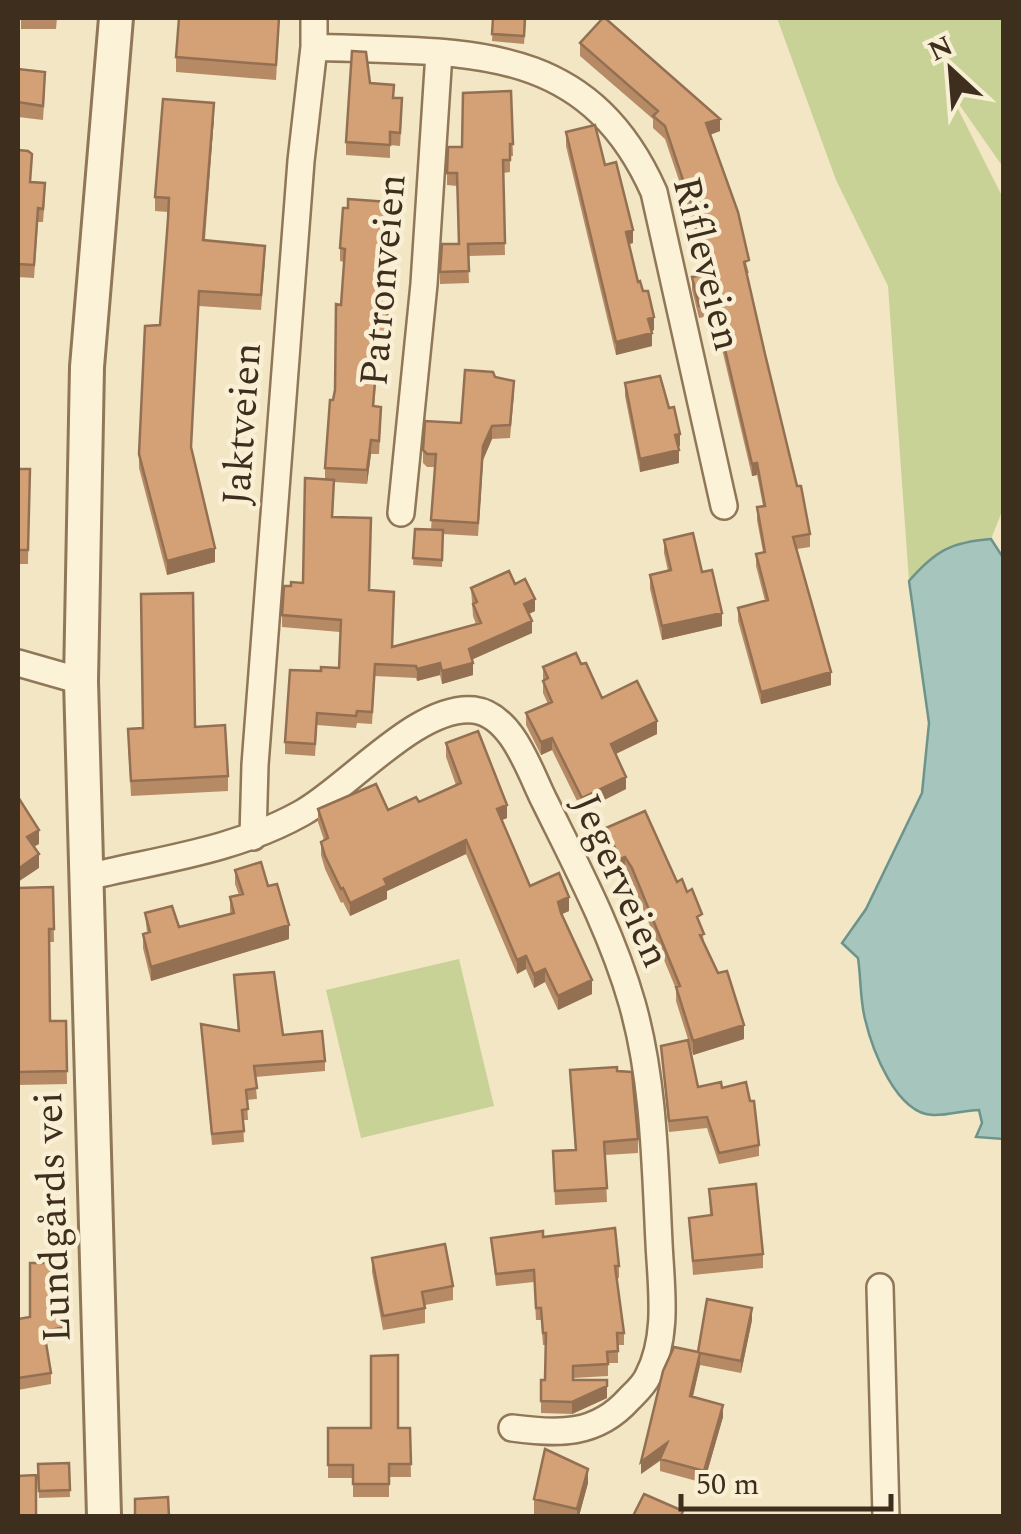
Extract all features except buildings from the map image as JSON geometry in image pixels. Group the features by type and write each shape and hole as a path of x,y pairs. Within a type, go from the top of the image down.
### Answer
{"street":[{"name":"Lundgårds vei","path":"104,1516 81,682 87,367 116,18"},
{"name":"Jaktveien","path":"253,837 255,765 314,18"},
{"name":"Rifleveien","path":"314,47 439,53 516,64 552,76 588,100 634,150 654,192 724,506"},
{"name":"Patronveien","path":"401,513 424,284 439,53"},
{"path":"18,662 81,682"},
{"name":"Jegerveien","path":"86,877 195,855 253,837 326,798 401,736 442,717 470,710 502,724 522,757 610,942 632,1004 648,1093 662,1306 660,1337 647,1380 616,1414 581,1431 512,1428"},
{"path":"880,1287 886,1516"}],"green space":[{"path":"777,18 1003,18 1003,167 947,87 1003,198 1003,509 991,539 945,550 909,581 888,286 836,180"},
{"path":"459,959 494,1106 361,1138 326,990"}],"water":[{"path":"991,539 1004,559 1003,1139 976,1137 982,1123 979,1110 933,1115 920,1112 897,1092 868,1032 858,958 842,943 866,909 922,793 929,723 909,581 945,550"}]}
